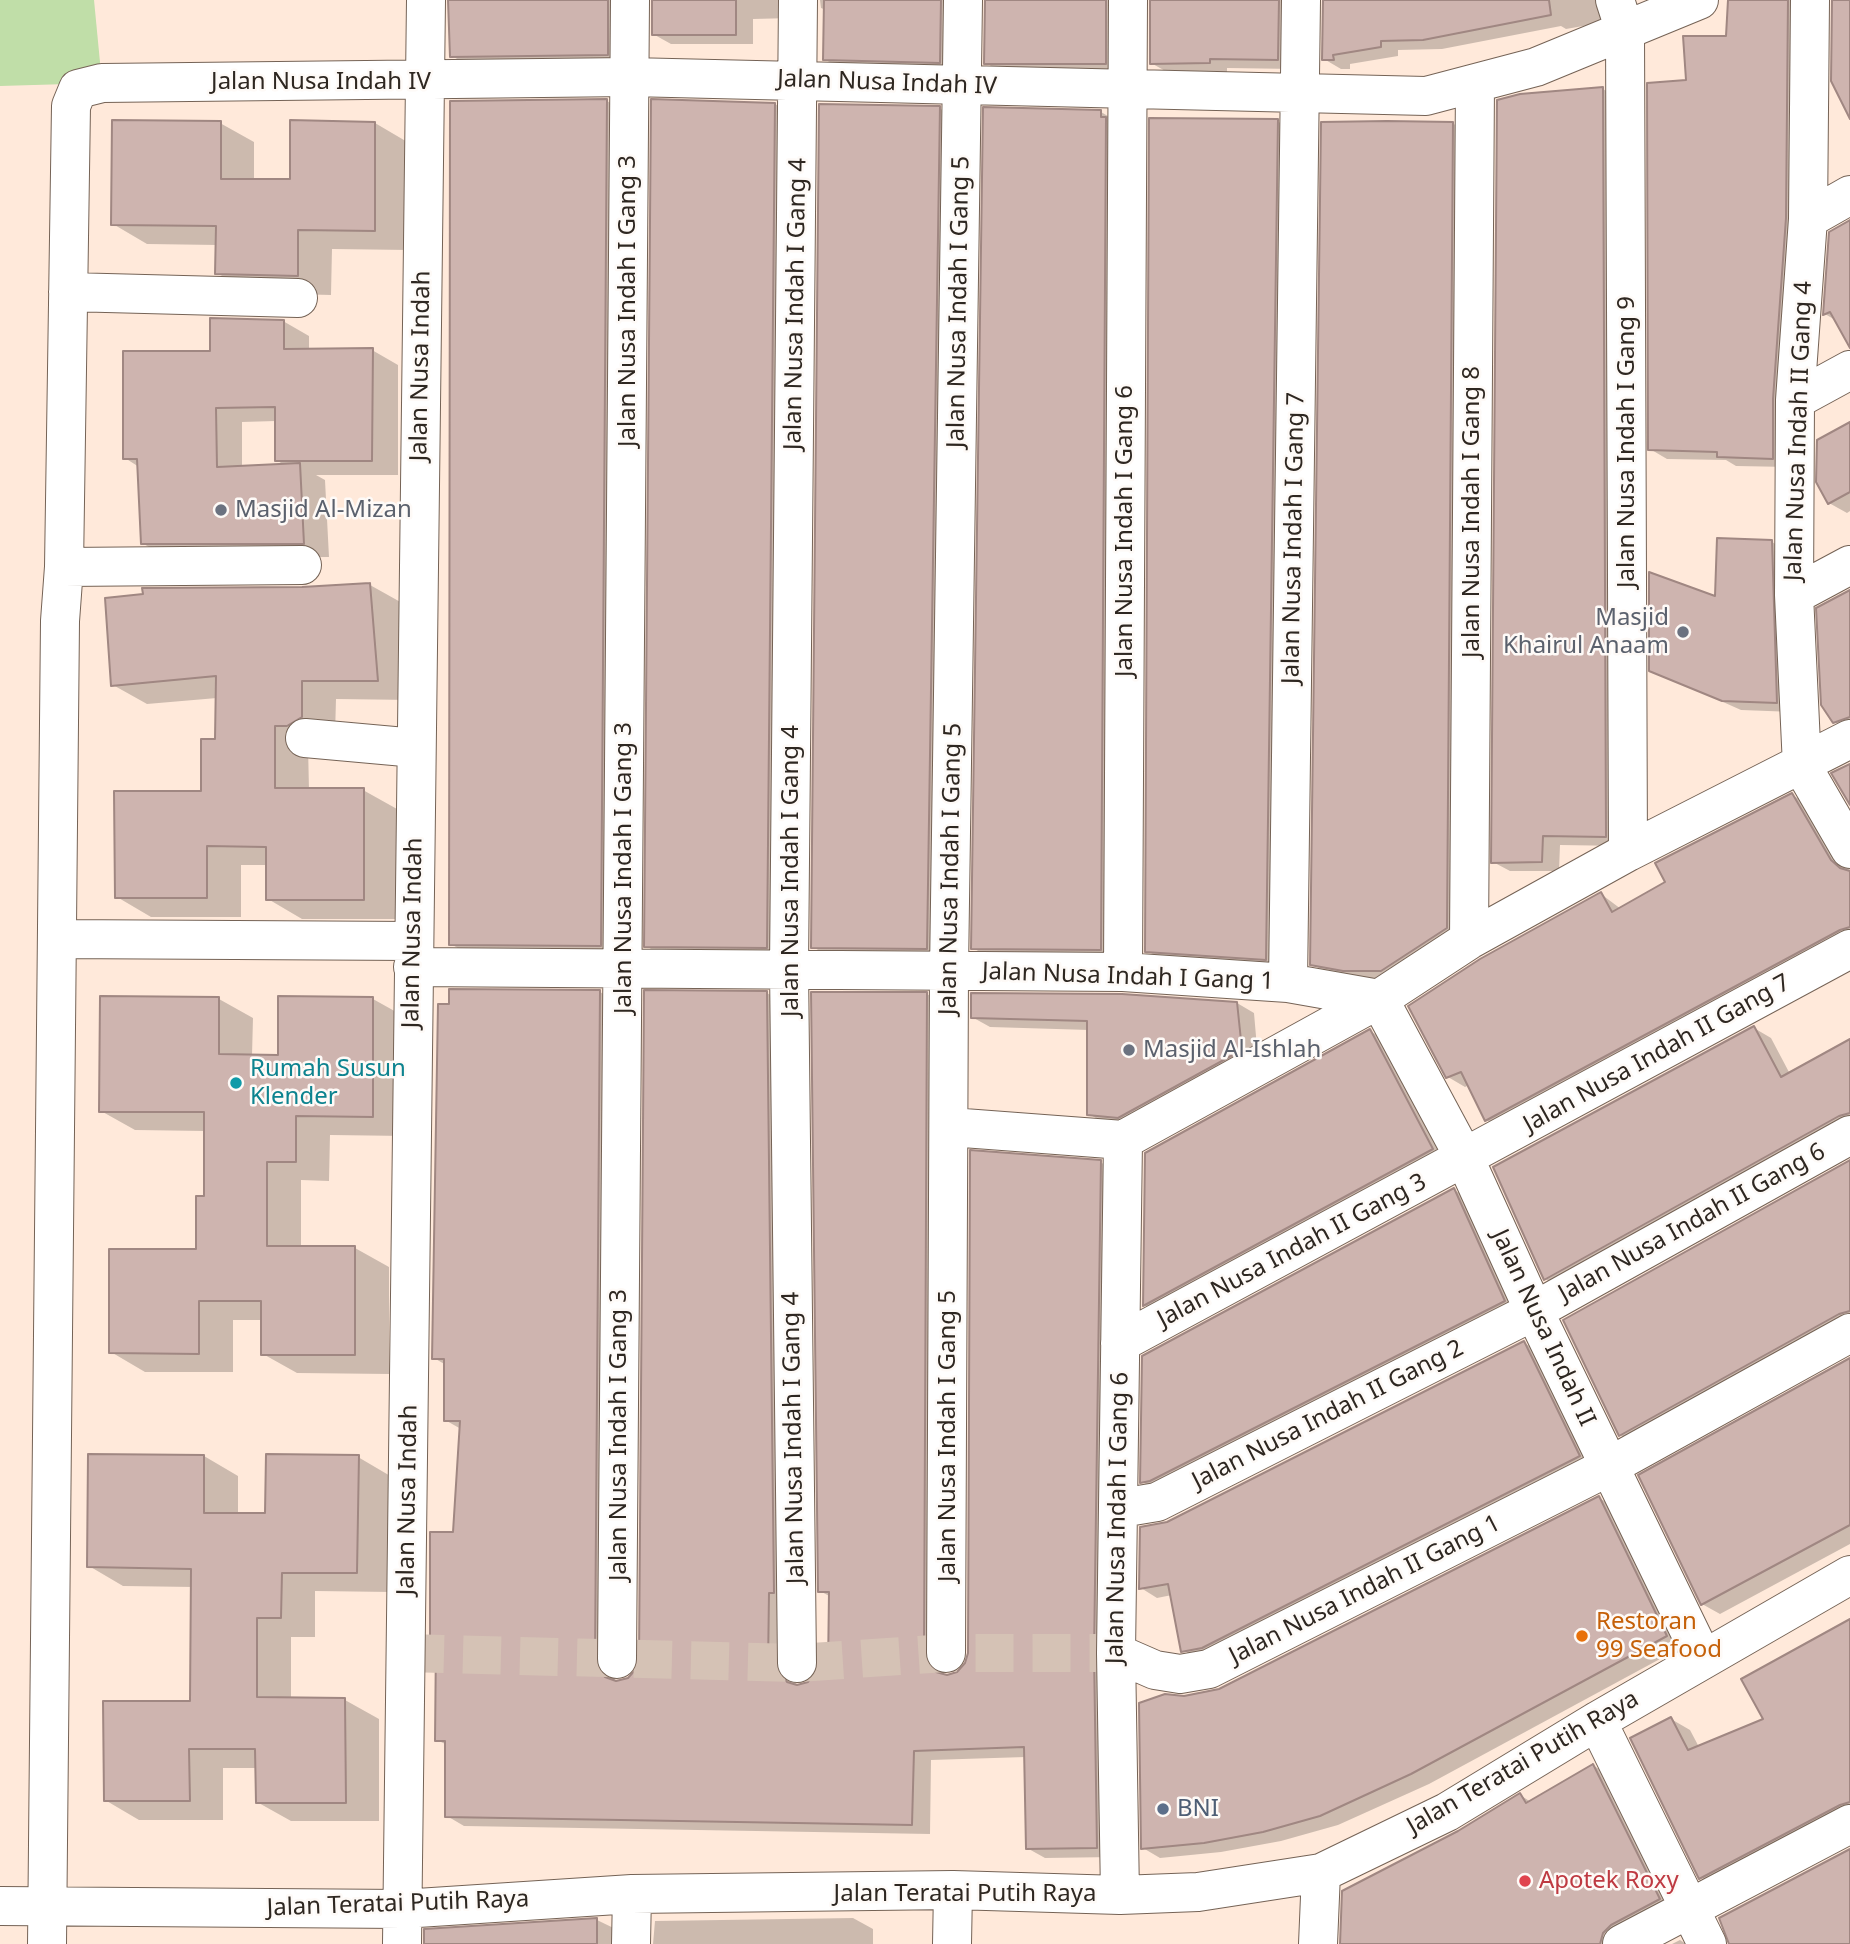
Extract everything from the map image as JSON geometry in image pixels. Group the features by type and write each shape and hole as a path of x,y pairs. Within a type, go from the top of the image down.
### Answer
{"street":[{"name":"Jalan Nusa Indah","path":"402,1926 426,0"},
{"name":"Jalan Nusa Indah I Gang 3","path":"617,1659 630,0"},
{"name":"Jalan Nusa Indah I Gang 4","path":"797,1663 789,968 798,0"},
{"name":"Jalan Nusa Indah I Gang 5","path":"946,1653 949,971 962,0"},
{"name":"Jalan Nusa Indah I Gang 6","path":"1123,972 1128,0"},
{"name":"Jalan Nusa Indah I Gang 7","path":"1287,983 1301,0"},
{"name":"Jalan Nusa Indah IV","path":"68,292 71,106 78,89 90,84 630,77 1300,94 1369,92 1426,96 1536,67 1620,16 1699,0"},
{"name":"Jalan Nusa Indah II Gang 4","path":"1810,0 1808,219 1795,400 1794,594 1802,766 1850,849"},
{"name":"Jalan Nusa Indah I Gang 9","path":"1620,16 1628,852"},
{"name":"Jalan Nusa Indah I Gang 8","path":"1469,940 1475,85"},
{"path":"1808,219 1850,195"},
{"path":"47,1944 22,1906 57,939 60,621 64,567 68,292 298,298"},
{"path":"1795,400 1850,370"},
{"path":"64,567 302,565"},
{"path":"1794,594 1850,565"},
{"path":"305,738 416,748"},
{"path":"950,1127 1123,1140 1379,999 1469,940 1628,852 1802,766 1850,739"},
{"name":"Jalan Nusa Indah I Gang 1","path":"57,939 413,954 623,968 1123,972 1287,983 1379,999"},
{"name":"Jalan Nusa Indah II Gang 7","path":"1465,1159 1850,949"},
{"name":"Jalan Nusa Indah II","path":"1379,999 1465,1159 1608,1467 1703,1659"},
{"name":"Jalan Nusa Indah II Gang 6","path":"1534,1311 1850,1135"},
{"name":"Jalan Nusa Indah I Gang 6","path":"1120,1895 1115,1653 1123,1140"},
{"name":"Jalan Nusa Indah II Gang 3","path":"1120,1343 1465,1159"},
{"name":"Jalan Nusa Indah II Gang 2","path":"1119,1502 1133,1506 1157,1502 1534,1311"},
{"name":"Jalan Nusa Indah II Gang 1","path":"1115,1653 1167,1672 1180,1674 1209,1669 1608,1467 1850,1333"},
{"name":"Jalan Teratai Putih Raya","path":"22,1906 402,1926 632,1894 953,1889 1120,1895 1198,1892 1321,1873 1447,1812 1597,1721 1850,1575"},
{"path":"1597,1721 1707,1944"},
{"path":"1622,1944 1850,1824"},
{"path":"1318,1944 1321,1873"},
{"path":"951,1944 953,1889"},
{"path":"631,1944 632,1894"}],"green space":[{"path":"0,0 94,0 102,83 0,86"}],"building":[{"path":"448,0 608,0 608,55 450,57"},
{"path":"652,0 736,0 736,35 652,35"},
{"path":"824,0 941,0 940,63 823,60"},
{"path":"985,0 1106,0 1106,64 984,64"},
{"path":"1150,0 1279,0 1278,60 1210,59 1210,63 1150,64"},
{"path":"1323,0 1549,0 1551,15 1423,40 1381,41 1381,47 1333,55 1334,60 1322,60"},
{"path":"1728,0 1788,0 1786,218 1773,399 1773,459 1717,457 1717,452 1648,450 1647,83 1686,80 1683,36 1726,36"},
{"path":"1832,0 1850,0 1850,119 1831,81"},
{"path":"1603,87 1606,837 1543,836 1542,862 1491,863 1497,100 1520,94"},
{"path":"607,99 601,946 449,945 450,101"},
{"path":"651,99 775,103 767,948 644,947"},
{"path":"819,104 940,106 927,949 811,948"},
{"path":"983,107 1101,110 1101,117 1106,117 1101,950 971,949"},
{"path":"1149,118 1278,119 1266,960 1145,952"},
{"path":"112,120 221,121 221,179 290,179 290,120 375,122 375,231 298,230 298,276 215,274 216,226 111,225"},
{"path":"1321,122 1453,122 1447,928 1381,971 1343,971 1310,965"},
{"path":"1850,220 1850,348 1830,312 1823,315 1829,232"},
{"path":"210,318 284,320 284,349 373,348 372,461 275,461 275,407 216,408 217,467 300,463 304,544 141,544 137,459 123,459 123,351 210,351"},
{"path":"1850,422 1850,492 1828,504 1816,482 1817,440"},
{"path":"1717,538 1772,540 1777,703 1722,701 1649,671 1649,572 1715,596"},
{"path":"370,583 378,681 302,681 302,717 287,726 275,726 275,788 364,788 364,900 266,900 266,847 207,846 207,898 115,898 114,791 201,791 201,739 215,739 216,676 111,686 105,598 143,594 142,588 302,587"},
{"path":"1850,590 1850,717 1833,723 1821,705 1816,608"},
{"path":"1850,764 1850,805 1831,773"},
{"path":"1792,793 1831,860 1840,868 1850,871 1850,927 1485,1121 1461,1072 1446,1078 1408,1006 1480,959 1601,892 1612,912 1665,882 1655,863"},
{"path":"449,989 600,990 595,1659 598,1670 605,1677 616,1681 628,1678 636,1669 639,1659 644,990 767,991 774,1593 769,1593 768,1667 776,1668 787,1682 797,1685 808,1682 817,1669 828,1669 829,1592 818,1592 811,992 927,992 924,1653 927,1664 936,1672 947,1675 957,1672 965,1663 968,1653 970,1150 1101,1160 1094,1653 1097,1848 1026,1849 1024,1747 914,1751 912,1825 445,1817 445,1741 435,1741 436,1639 430,1639 430,1532 453,1532 460,1421 444,1421 444,1359 432,1359 438,1004 449,1004"},
{"path":"971,993 1122,994 1237,1002 1242,1050 1118,1118 1087,1115 1087,1021 971,1018"},
{"path":"100,996 219,997 219,1054 278,1055 278,996 373,997 373,1117 296,1116 296,1162 267,1162 267,1246 355,1246 355,1355 261,1355 261,1301 199,1301 199,1354 109,1353 109,1249 196,1249 196,1196 204,1196 204,1112 99,1112"},
{"path":"1754,1026 1781,1077 1850,1039 1850,1113 1839,1116 1544,1280 1493,1167"},
{"path":"1370,1029 1433,1149 1143,1306 1145,1153"},
{"path":"1850,1160 1850,1311 1839,1314 1619,1436 1563,1320"},
{"path":"1454,1188 1505,1301 1150,1481 1140,1483 1142,1356"},
{"path":"1524,1341 1580,1456 1202,1648 1181,1652 1168,1584 1139,1589 1140,1527 1167,1522"},
{"path":"1850,1358 1850,1525 1701,1605 1638,1475"},
{"path":"88,1454 204,1455 204,1513 265,1513 266,1454 359,1455 357,1573 282,1573 281,1618 257,1618 257,1697 345,1698 346,1803 256,1803 255,1749 189,1749 190,1801 104,1801 103,1701 190,1701 191,1569 87,1567"},
{"path":"1599,1496 1667,1636 1411,1774 1320,1816 1263,1832 1204,1843 1141,1849 1139,1703 1165,1694 1184,1696 1219,1689"},
{"path":"1850,1619 1850,1802 1699,1879 1630,1738 1671,1717 1688,1750 1763,1719 1741,1679"},
{"path":"1593,1764 1660,1899 1611,1925 1603,1933 1600,1944 1340,1944 1342,1891 1458,1831 1520,1793 1526,1803"},
{"path":"1850,1849 1850,1944 1729,1944 1719,1918"},
{"path":"597,1918 597,1944 424,1944 424,1929"}],"tunnel":[{"path":"406,1653 797,1663 946,1653 1116,1653"}],"place":[{"name":"Masjid Al-Mizan","path":"221,510"},
{"name":"Masjid Khairul Anaam","path":"1683,632"},
{"name":"Masjid Al-Ishlah","path":"1129,1050"},
{"name":"Rumah Susun Klender","path":"236,1083"},
{"name":"Restoran 99 Seafood","path":"1582,1636"},
{"name":"BNI","path":"1163,1809"},
{"name":"Apotek Roxy","path":"1525,1881"}]}
